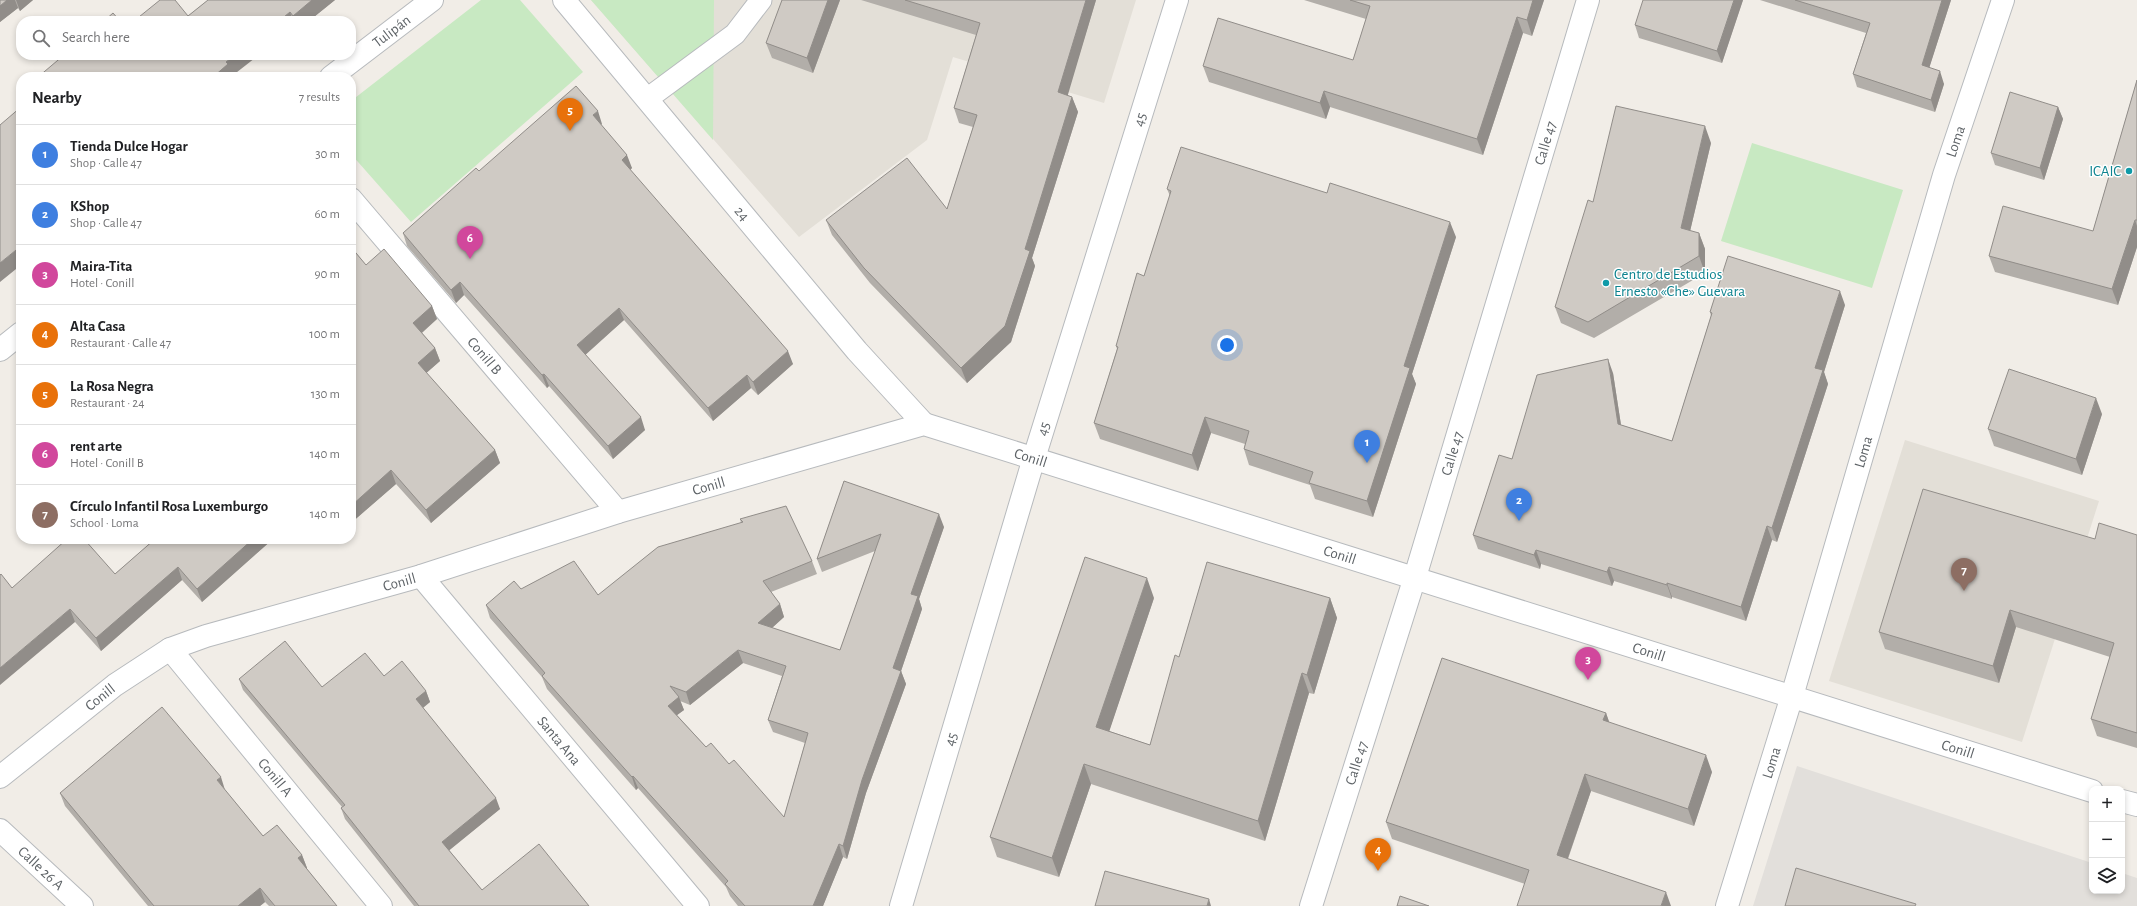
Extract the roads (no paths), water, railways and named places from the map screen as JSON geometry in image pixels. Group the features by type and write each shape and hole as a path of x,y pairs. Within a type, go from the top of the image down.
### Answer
{"street":[{"name":"Tulipán","path":"356,58 432,0"},
{"name":"24","path":"564,0 857,351 924,424"},
{"name":"45","path":"901,906 1034,458 1177,0"},
{"name":"Calle 47","path":"1311,906 1415,577 1588,0"},
{"name":"Loma","path":"1727,906 1792,696 1944,175 2003,0"},
{"name":"Tulipán","path":"338,72 353,60"},
{"name":"Conill B","path":"356,205 618,512"},
{"path":"0,350 16,337"},
{"name":"Conill","path":"0,777 115,685 170,649 206,636 421,576 618,512 924,424 1415,577 2089,790"},
{"name":"Santa Ana","path":"421,576 698,906"},
{"name":"Conill A","path":"170,649 381,906"},
{"path":"2125,802 2137,805"},
{"name":"Calle 26 A","path":"0,830 82,906"}],"lane":[{"path":"647,99 735,34 761,0"}],"place":[{"name":"La Rosa Negra","path":"570,131"},
{"name":"ICAIC","path":"2129,171"},
{"name":"rent arte","path":"470,259"},
{"name":"Centro de Estudios Ernesto «Che» Guevara","path":"1606,283"},
{"name":"Tienda Dulce Hogar","path":"1367,463"},
{"name":"KShop","path":"1519,521"},
{"name":"Círculo Infantil Rosa Luxemburgo","path":"1964,591"},
{"name":"Maira-Tita","path":"1588,680"},
{"name":"Alta Casa","path":"1378,871"}]}
